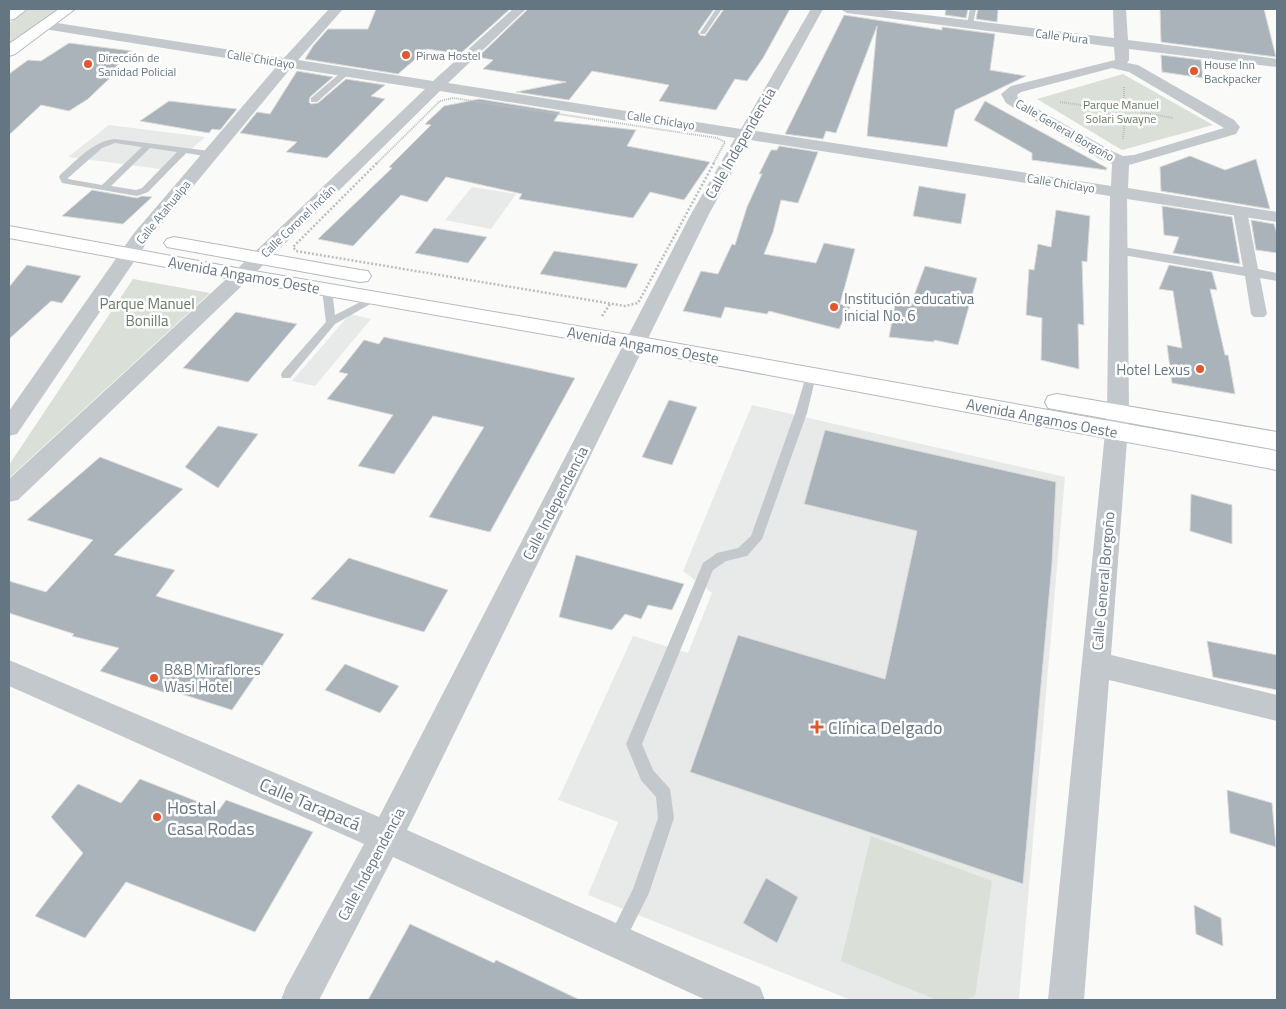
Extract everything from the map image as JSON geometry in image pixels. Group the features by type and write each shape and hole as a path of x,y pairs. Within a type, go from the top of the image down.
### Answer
{"main road":[{"path":"9,16 20,9"},
{"path":"9,51 68,9"},
{"name":"Avenida Angamos Oeste","path":"9,214 136,245 242,275 376,298 639,335 1116,422 1277,461"},
{"name":"Avenida Angamos Oeste","path":"9,232 259,258 605,312 639,335 811,376 1116,422 1277,441"}],"street":[{"name":"Calle Atahualpa","path":"9,428 136,245 287,63 336,9"},
{"name":"Calle Coronel Inclán","path":"9,493 242,275 437,86 520,9"},
{"name":"Calle Independencia","path":"299,1000 386,837 700,214 744,133 817,9"},
{"name":"Calle Piura","path":"847,9 1277,63"},
{"path":"1120,9 1122,64"},
{"name":"Calle Chiclayo","path":"44,25 1277,217"},
{"name":"Calle General Borgoño","path":"1112,64 1122,64 1141,72 1228,122 1232,127 1230,131 1135,160 1121,161 1106,155 1011,100 1009,94 1016,89 1112,64"},
{"name":"Calle General Borgoño","path":"1066,1000 1116,422 1118,192 1121,161"},
{"path":"1240,211 1259,314"},
{"path":"1117,250 1277,277"},
{"path":"1095,664 1277,708"},
{"name":"Calle Tarapacá","path":"9,673 386,837 747,1000"}],"lane":[{"path":"703,33 719,9"},
{"path":"970,24 973,9"},
{"path":"314,100 347,72"},
{"path":"184,151 145,190 137,193 65,181 63,177 106,142 115,141 210,154"},
{"path":"104,188 148,146"},
{"path":"327,290 331,322"},
{"path":"286,375 331,322 376,298"},
{"path":"616,941 640,892 666,818 664,794 647,775 634,744 708,567 722,557 742,552 756,539 811,376"}],"path":[{"path":"1117,101 1136,105 1144,113 1140,118 1131,120 1106,114 1101,108 1102,105 1117,101"},
{"path":"294,247 296,251 605,312 638,303"}],"shaded area":[{"path":"109,125 205,137 168,170 68,157"},
{"path":"472,187 516,194 491,229 445,220"},
{"path":"350,314 371,319 315,386 292,381"},
{"name":"Clínica Delgado","path":"752,405 1065,477 1019,1000 851,1000 588,895 618,822 558,800 633,636 688,653 712,593 683,571"}],"green space":[{"path":"29,9 60,9 9,45 9,23"},
{"name":"Parque Manuel Solari Swayne","path":"1123,74 1213,125 1122,150 1037,99"},
{"name":"Parque Manuel Bonilla","path":"133,279 210,293 9,478 9,465"},
{"path":"871,836 992,881 975,996 964,1000 937,1000 841,961"}],"building":[{"path":"376,9 510,9 460,54 427,49 398,74 305,59 313,46 328,29 368,29"},
{"path":"528,9 714,9 698,32 700,35 705,36 724,9 790,9 763,58 747,81 735,79 716,110 659,101 669,85 592,71 569,100 516,92 566,82 483,69 493,60 478,57"},
{"path":"946,9 968,9 966,18 945,15"},
{"path":"978,9 998,9 997,22 976,19"},
{"path":"1160,9 1264,9 1276,57 1161,42"},
{"path":"844,15 942,30 942,27 995,34 990,70 1026,76 955,110 947,147 867,136 877,26 836,133 826,131 823,139 785,134"},
{"path":"69,43 132,51 108,75 113,75 88,99 69,111 41,105 9,135 9,74 28,60 41,61"},
{"path":"1161,55 1201,60 1203,78 1162,72"},
{"path":"297,71 333,77 310,97 309,102 311,104 318,103 346,79 385,85 371,96 385,99 327,158 286,152 297,142 240,133 257,112 270,114"},
{"path":"479,99 560,112 554,121 636,130 627,146 710,162 684,200 650,192 633,218 519,199 522,194 446,177 427,202 401,195 353,246 318,239 392,168 389,167 431,125 425,124 444,106"},
{"path":"169,101 237,109 220,130 212,129 209,133 140,121"},
{"path":"985,101 1107,168 1106,170 1032,160 1032,153 974,120"},
{"path":"779,146 818,152 798,203 781,200 773,232 764,254 816,263 824,243 855,249 840,304 850,307 839,329 769,311 767,314 725,307 721,318 683,311 701,271 718,274 732,244 735,245 747,207 762,174 759,174 771,150 777,150"},
{"path":"1190,156 1225,170 1256,159 1270,209 1161,191 1160,167"},
{"path":"919,186 966,194 961,224 913,216"},
{"path":"92,190 137,198 142,196 152,197 123,224 62,216"},
{"path":"1162,206 1232,217 1240,264 1173,253 1179,237 1164,235"},
{"path":"1056,210 1090,216 1087,262 1082,261 1084,325 1078,324 1079,369 1041,360 1042,318 1026,315 1029,269 1034,270 1038,244 1051,247"},
{"path":"1251,220 1274,224 1277,234 1277,253 1256,250"},
{"path":"434,228 487,237 468,263 415,253"},
{"path":"554,251 638,264 626,288 540,274"},
{"path":"27,265 81,276 62,303 51,301 9,339 9,287"},
{"path":"1169,265 1212,272 1217,290 1210,289 1225,355 1228,355 1235,394 1172,383 1167,345 1182,348 1173,291 1159,289"},
{"path":"925,266 977,278 958,345 934,340 934,342 889,337 896,299 912,301"},
{"path":"236,312 297,324 248,382 183,368"},
{"path":"384,337 575,378 490,532 429,517 484,427 433,416 394,474 358,466 393,415 327,399 348,374 339,372 364,340 379,344"},
{"path":"669,400 697,407 672,465 642,457"},
{"path":"218,426 258,434 218,488 185,467"},
{"path":"825,430 1056,482 1052,564 1023,884 690,772 738,635 885,679 917,531 804,504"},
{"path":"100,457 183,489 114,555 175,570 156,596 284,634 232,710 172,691 169,694 100,671 119,648 72,636 74,634 9,613 9,581 46,592 93,540 27,520"},
{"path":"1191,494 1232,505 1232,544 1190,531"},
{"path":"576,555 684,584 672,610 648,605 641,619 625,614 612,630 559,617"},
{"path":"349,558 448,590 424,632 311,599"},
{"path":"1207,641 1277,655 1277,690 1213,677"},
{"path":"345,664 399,686 380,713 325,690"},
{"path":"140,779 219,810 226,800 313,832 255,932 126,882 85,938 35,916 83,853 51,817 78,784 121,803"},
{"path":"1227,790 1272,803 1276,847 1230,833"},
{"path":"766,878 798,897 777,943 743,923"},
{"path":"1194,905 1221,918 1223,946 1196,934"},
{"path":"410,924 494,963 496,960 580,1000 368,1000"}],"place":[{"name":"Pirwa Hostel","path":"406,55"},
{"name":"Dirección de Sanidad Policial","path":"88,64"},
{"name":"House Inn Backpacker","path":"1194,71"},
{"name":"Institución educativa inicial No. 6","path":"834,307"},
{"name":"Hotel Lexus","path":"1200,369"},
{"name":"B&B Miraflores Wasi Hotel","path":"154,678"},
{"name":"Clínica Delgado","path":"817,727"},
{"name":"Hostal Casa Rodas","path":"157,817"}]}
